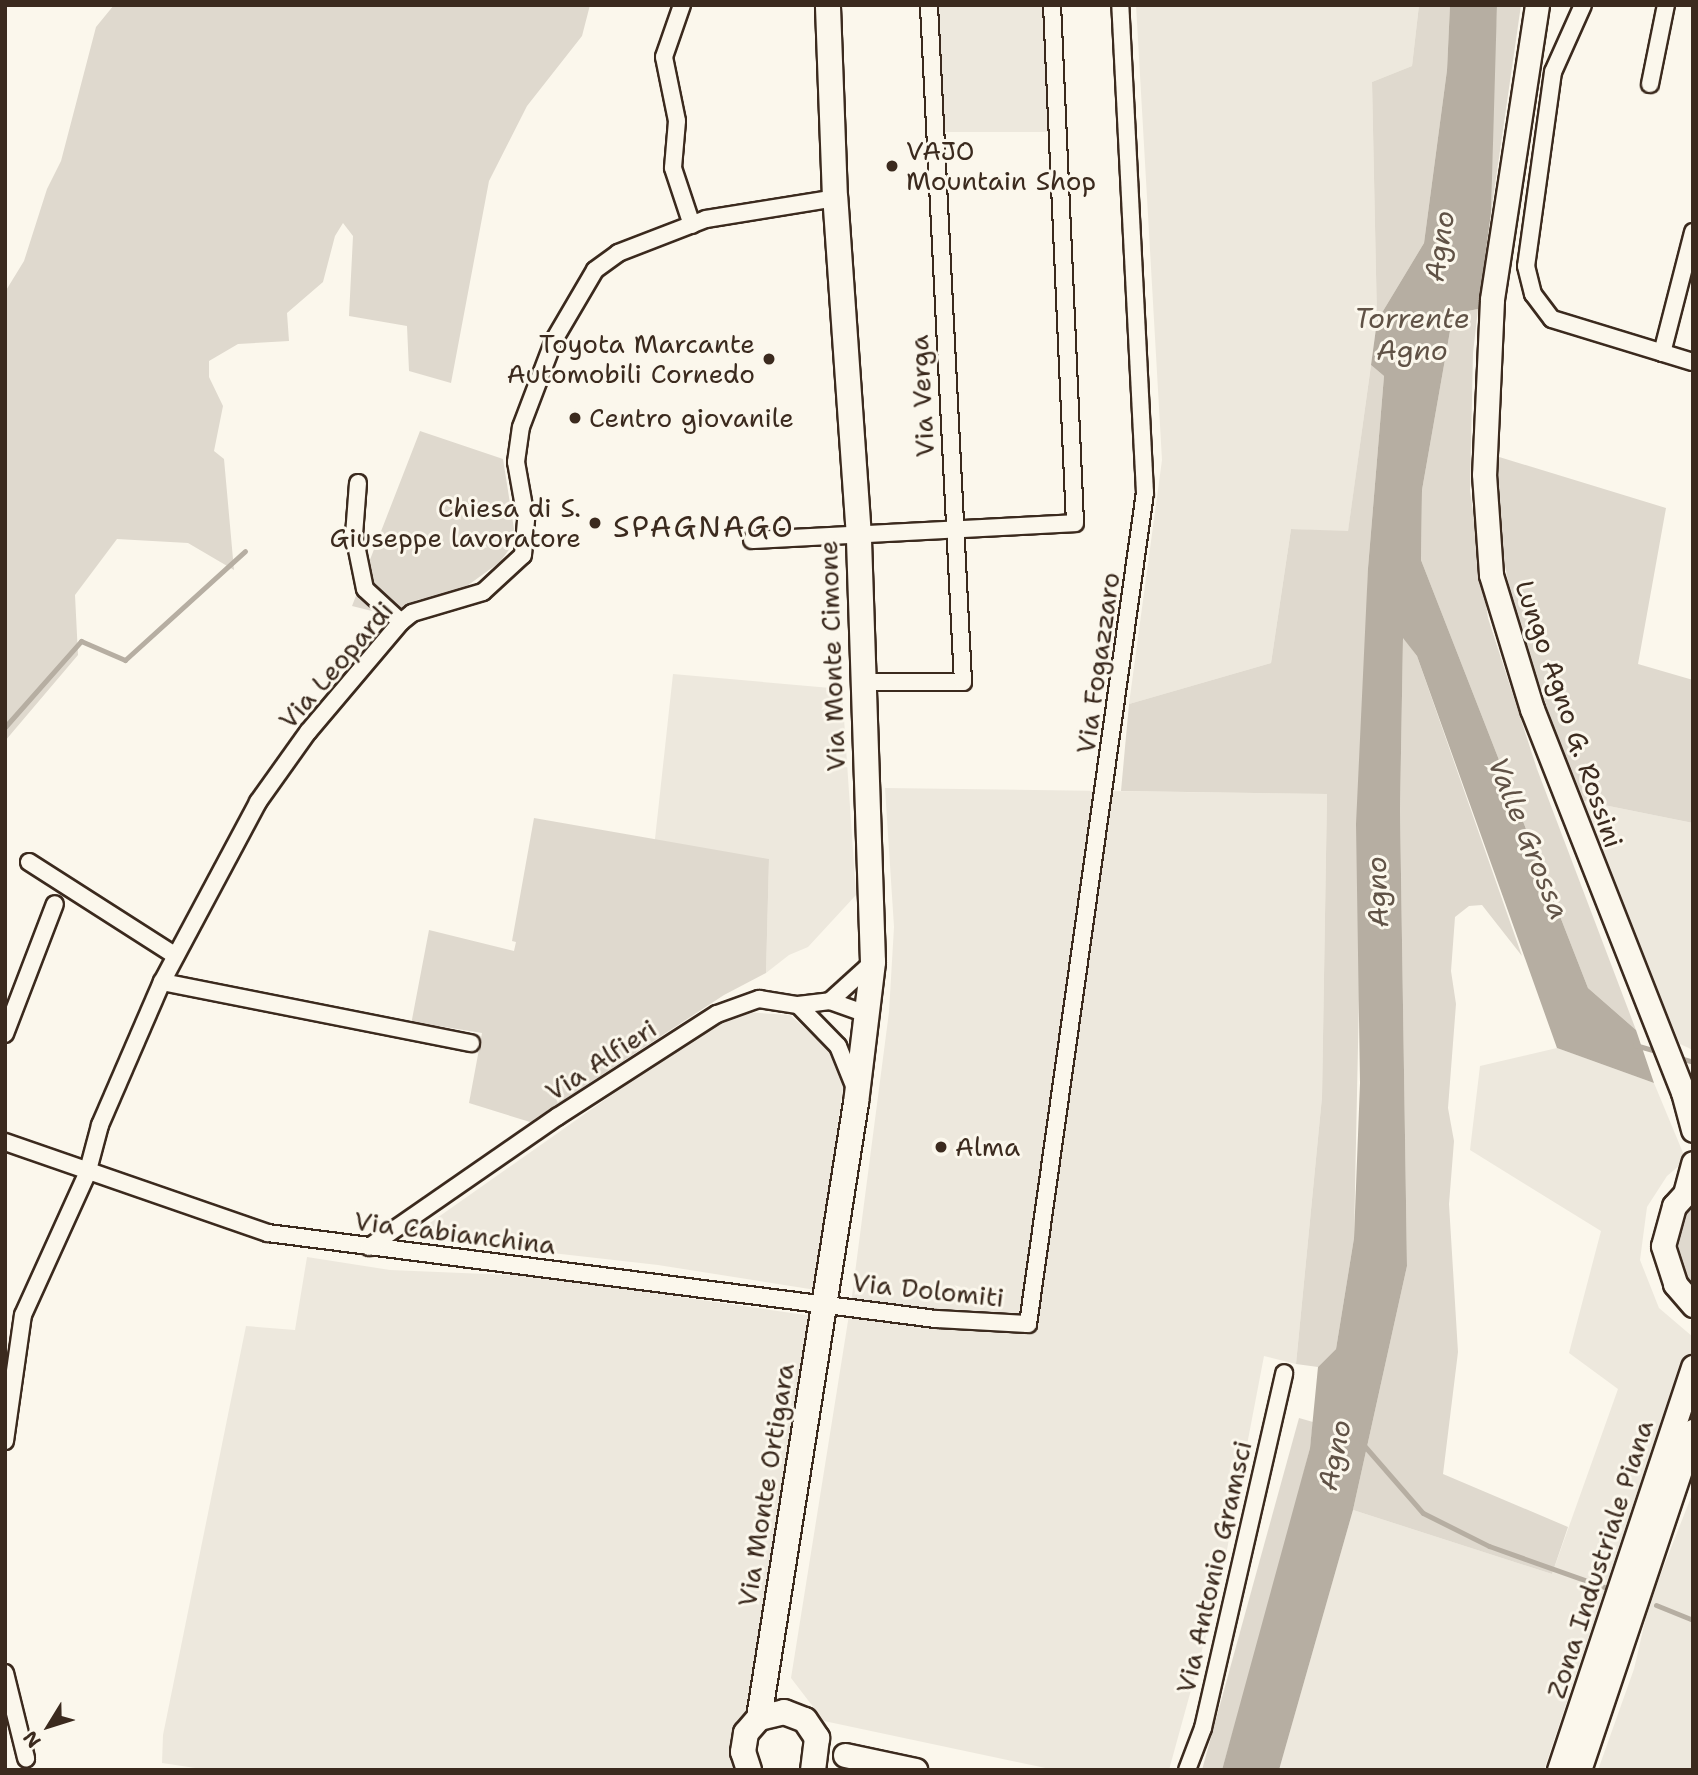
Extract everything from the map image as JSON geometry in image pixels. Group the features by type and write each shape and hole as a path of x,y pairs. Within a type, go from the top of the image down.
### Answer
{"main road":[{"name":"Via Monte Cimone","path":"825,1303 857,1096 873,962 861,682 859,537 835,198 828,5"},
{"name":"Lungo Agno G. Rossini","path":"1537,5 1492,300 1484,474 1491,575 1541,733 1661,1039 1688,1099 1693,1130"},
{"path":"1691,1307 1675,1284 1663,1245 1674,1206 1689,1187 1693,1163"},
{"name":"Via Monte Ortigara","path":"759,1718 825,1303"},
{"name":"Zona Industriale Piana","path":"1559,1770 1693,1367"},
{"name":"Zona Industriale Piana","path":"1579,1770 1693,1430"},
{"path":"766,1677 785,1712"},
{"path":"749,1770 743,1743 759,1718 785,1712 805,1720 817,1738 813,1770"},
{"path":"845,1755 915,1770"}],"street":[{"path":"682,5 664,57 677,121 673,168 692,225"},
{"name":"Via Verga","path":"861,682 962,682 929,5"},
{"path":"752,540 859,537 1075,523 1052,5"},
{"name":"Via Fogazzaro","path":"1028,1324 1146,493 1121,5"},
{"path":"1583,5 1553,72 1526,266 1533,294 1552,319 1693,362"},
{"path":"1650,84 1666,5"},
{"name":"Via Leopardi","path":"5,1441 23,1315 87,1174 100,1125 162,982 258,802 308,732 401,622 412,613 483,592 523,555 526,518 516,462 521,426 554,340 595,270 618,253 692,225 835,198"},
{"path":"1661,353 1693,232"},
{"path":"358,483 354,536 365,589 401,622"},
{"path":"29,862 176,956"},
{"path":"5,1034 55,904"},
{"path":"867,1023 830,1001 873,962"},
{"path":"162,982 471,1043"},
{"name":"Via Alfieri","path":"369,1247 557,1117 717,1014 759,999 798,1005 830,1001"},
{"path":"798,1005 829,1037 853,1077 857,1096"},
{"path":"829,1037 867,1023"},
{"name":"Via Cabianchina","path":"5,1142 87,1174 268,1233 825,1303"},
{"name":"Via Dolomiti","path":"825,1303 936,1319 1028,1324"},
{"name":"Via Antonio Gramsci","path":"1187,1770 1203,1728 1284,1373"},
{"path":"5,1673 26,1758"}],"shaded area":[{"path":"114,5 590,5 582,36 527,106 489,181 451,383 409,371 407,326 349,316 353,236 343,223 335,236 323,282 287,313 289,341 238,344 209,361 209,377 223,406 214,451 224,459 234,570 188,543 117,539 75,595 78,655 5,741 5,292 24,261 47,189 61,161 96,27"},
{"path":"925,5 1058,5 1058,132 925,132"},
{"path":"1136,5 1419,5 1412,66 1372,82 1377,321 1348,532 1291,529 1271,663 1129,704 1162,460"},
{"path":"1419,5 1450,5 1447,70 1424,243 1377,321 1372,82 1412,66"},
{"path":"1497,5 1521,5 1491,213 1494,68"},
{"path":"1478,309 1473,353 1470,490 1488,618 1537,769 1636,1030 1588,988 1421,560 1422,490 1453,314"},
{"path":"1371,365 1384,376 1368,568 1354,1238 1336,1349 1318,1367 1296,1364 1322,1097 1327,794 1121,791 1129,704 1271,663 1291,529 1348,531"},
{"path":"420,431 503,459 514,529 511,547 500,562 460,591 417,600 392,616 352,606"},
{"path":"1496,456 1666,508 1638,664 1693,680 1693,823 1579,800 1514,612 1500,540"},
{"path":"1403,637 1417,656 1522,956 1482,905 1469,906 1455,917 1451,971 1456,1004 1448,1108 1454,1141 1449,1204 1458,1352 1443,1474 1568,1527 1552,1574 1353,1510 1407,1266 1400,810"},
{"path":"673,674 842,689 856,895 808,947 789,955 766,973 769,859 654,848"},
{"path":"885,788 1327,794 1322,1097 1296,1364 1264,1356 1221,1581 1169,1770 1055,1770 824,1721 791,1678 852,1296 889,1012 894,927"},
{"path":"1579,800 1693,823 1693,1050 1680,1044"},
{"path":"534,818 769,859 766,973 724,995 530,1122 469,1103 482,1033 439,1026 433,1034 410,1030 429,930 514,951 516,942 512,941"},
{"path":"743,1012 790,1015 846,1065 816,1290 658,1265 410,1237 687,1042"},
{"path":"1557,1048 1654,1083 1686,1160 1667,1176 1647,1207 1640,1260 1659,1308 1693,1337 1693,1354 1638,1490 1544,1770 1279,1770 1353,1510 1552,1574 1618,1389 1569,1353 1601,1231 1470,1150 1480,1066"},
{"path":"1693,1203 1693,1288 1678,1263 1676,1242 1680,1222"},
{"path":"307,1257 390,1270 536,1276 812,1316 738,1770 209,1770 162,1763 163,1735 246,1326 295,1330"},
{"path":"1299,1418 1313,1422 1310,1448 1275,1586 1222,1770 1202,1770"},
{"path":"1693,1492 1693,1770 1598,1770 1634,1669 1649,1604"}],"water":[{"name":"Torrente Agno","path":"1450,5 1497,5 1491,213 1478,309 1453,314 1422,490 1421,560 1588,988 1636,1030 1654,1083 1557,1048 1417,656 1403,638 1400,810 1407,1266 1353,1510 1279,1770 1222,1770 1310,1448 1318,1367 1336,1349 1354,1238 1360,1083 1356,824 1368,568 1384,376 1371,365 1377,321 1424,243 1447,70"}],"waterway":[{"path":"5,727 81,641 125,660 245,551"},
{"name":"Valle Grossa","path":"1635,1045 1660,1052"},
{"name":"Valle Grossa","path":"1676,1057 1693,1062"},
{"name":"Agno","path":"1361,1442 1423,1513 1489,1546 1604,1587"},
{"path":"1656,1605 1693,1620"}],"place":[{"name":"VAJO Mountain Shop","path":"892,166"},
{"name":"Toyota Marcante Automobili Cornedo","path":"769,359"},
{"name":"Centro giovanile","path":"575,418"},
{"name":"Chiesa di S. Giuseppe lavoratore","path":"595,523"},
{"name":"Alma","path":"941,1147"}],"district":[{"name":"SPAGNAGO","path":"704,527"}]}
